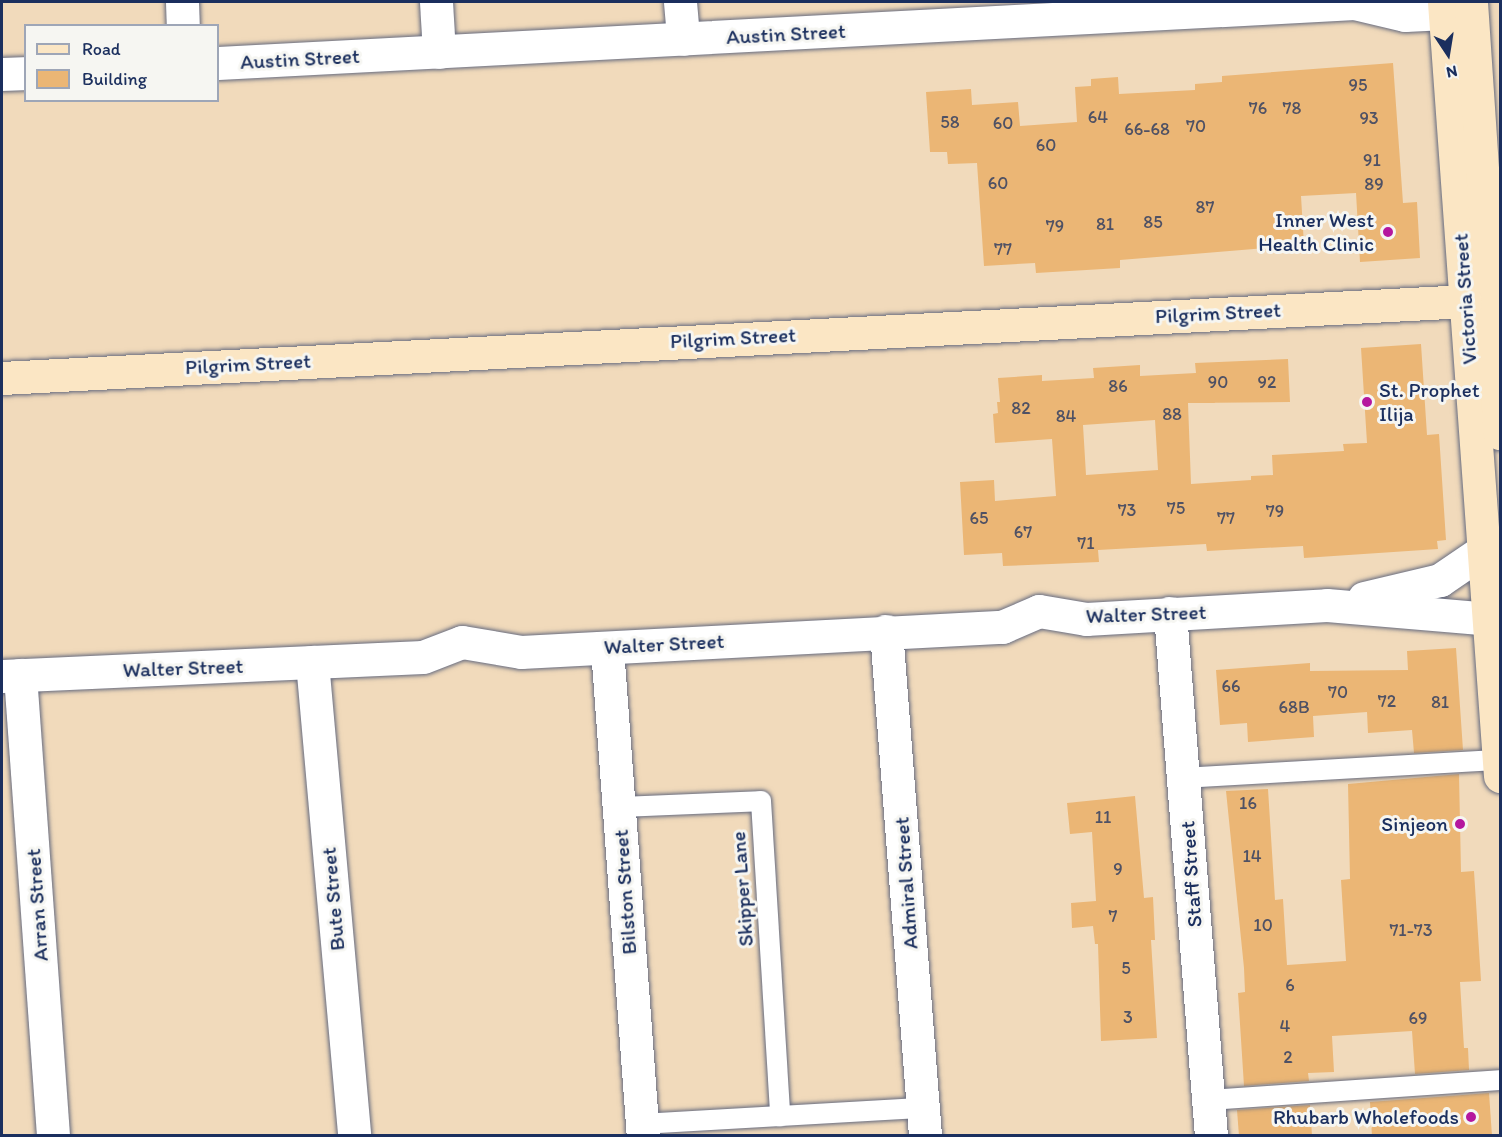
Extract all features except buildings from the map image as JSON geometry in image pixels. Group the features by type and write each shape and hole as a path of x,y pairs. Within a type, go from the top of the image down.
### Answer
{"street":[{"path":"182,2 183,24"},
{"path":"436,2 439,52"},
{"path":"680,2 682,39"},
{"name":"Austin Street","path":"219,63 682,39 941,13 1356,2 1409,16 1457,4"},
{"name":"Victoria Street","path":"1457,4 1494,243 1500,432"},
{"name":"Victoria Street","path":"1457,4 1465,301 1484,550 1495,619 1500,768"},
{"path":"2,74 24,73"},
{"name":"Pilgrim Street","path":"2,378 1465,301"},
{"name":"Walter Street","path":"1327,605 1432,582 1459,570 1484,550"},
{"name":"Walter Street","path":"11,676 423,657 462,642 521,652 886,631 1002,627 1039,611 1086,618 1327,605 1495,619"},
{"name":"Staff Street","path":"1170,614 1211,1136"},
{"name":"Admiral Street","path":"886,631 924,1122"},
{"name":"Bilston Street","path":"607,648 642,1130"},
{"name":"Bute Street","path":"312,662 354,1136"},
{"name":"Arran Street","path":"11,676 53,1136"}],"lane":[{"path":"1183,778 1500,768"},
{"name":"Skipper Lane","path":"619,807 761,801 780,1116"},
{"path":"1208,1100 1500,1080"},
{"path":"642,1130 780,1116 924,1122"}],"place":[{"name":"Inner West Health Clinic","path":"1388,232"},
{"name":"St. Prophet Ilija","path":"1367,402"},
{"name":"Sinjeon","path":"1460,824"},
{"name":"Rhubarb Wholefoods","path":"1471,1117"}]}
